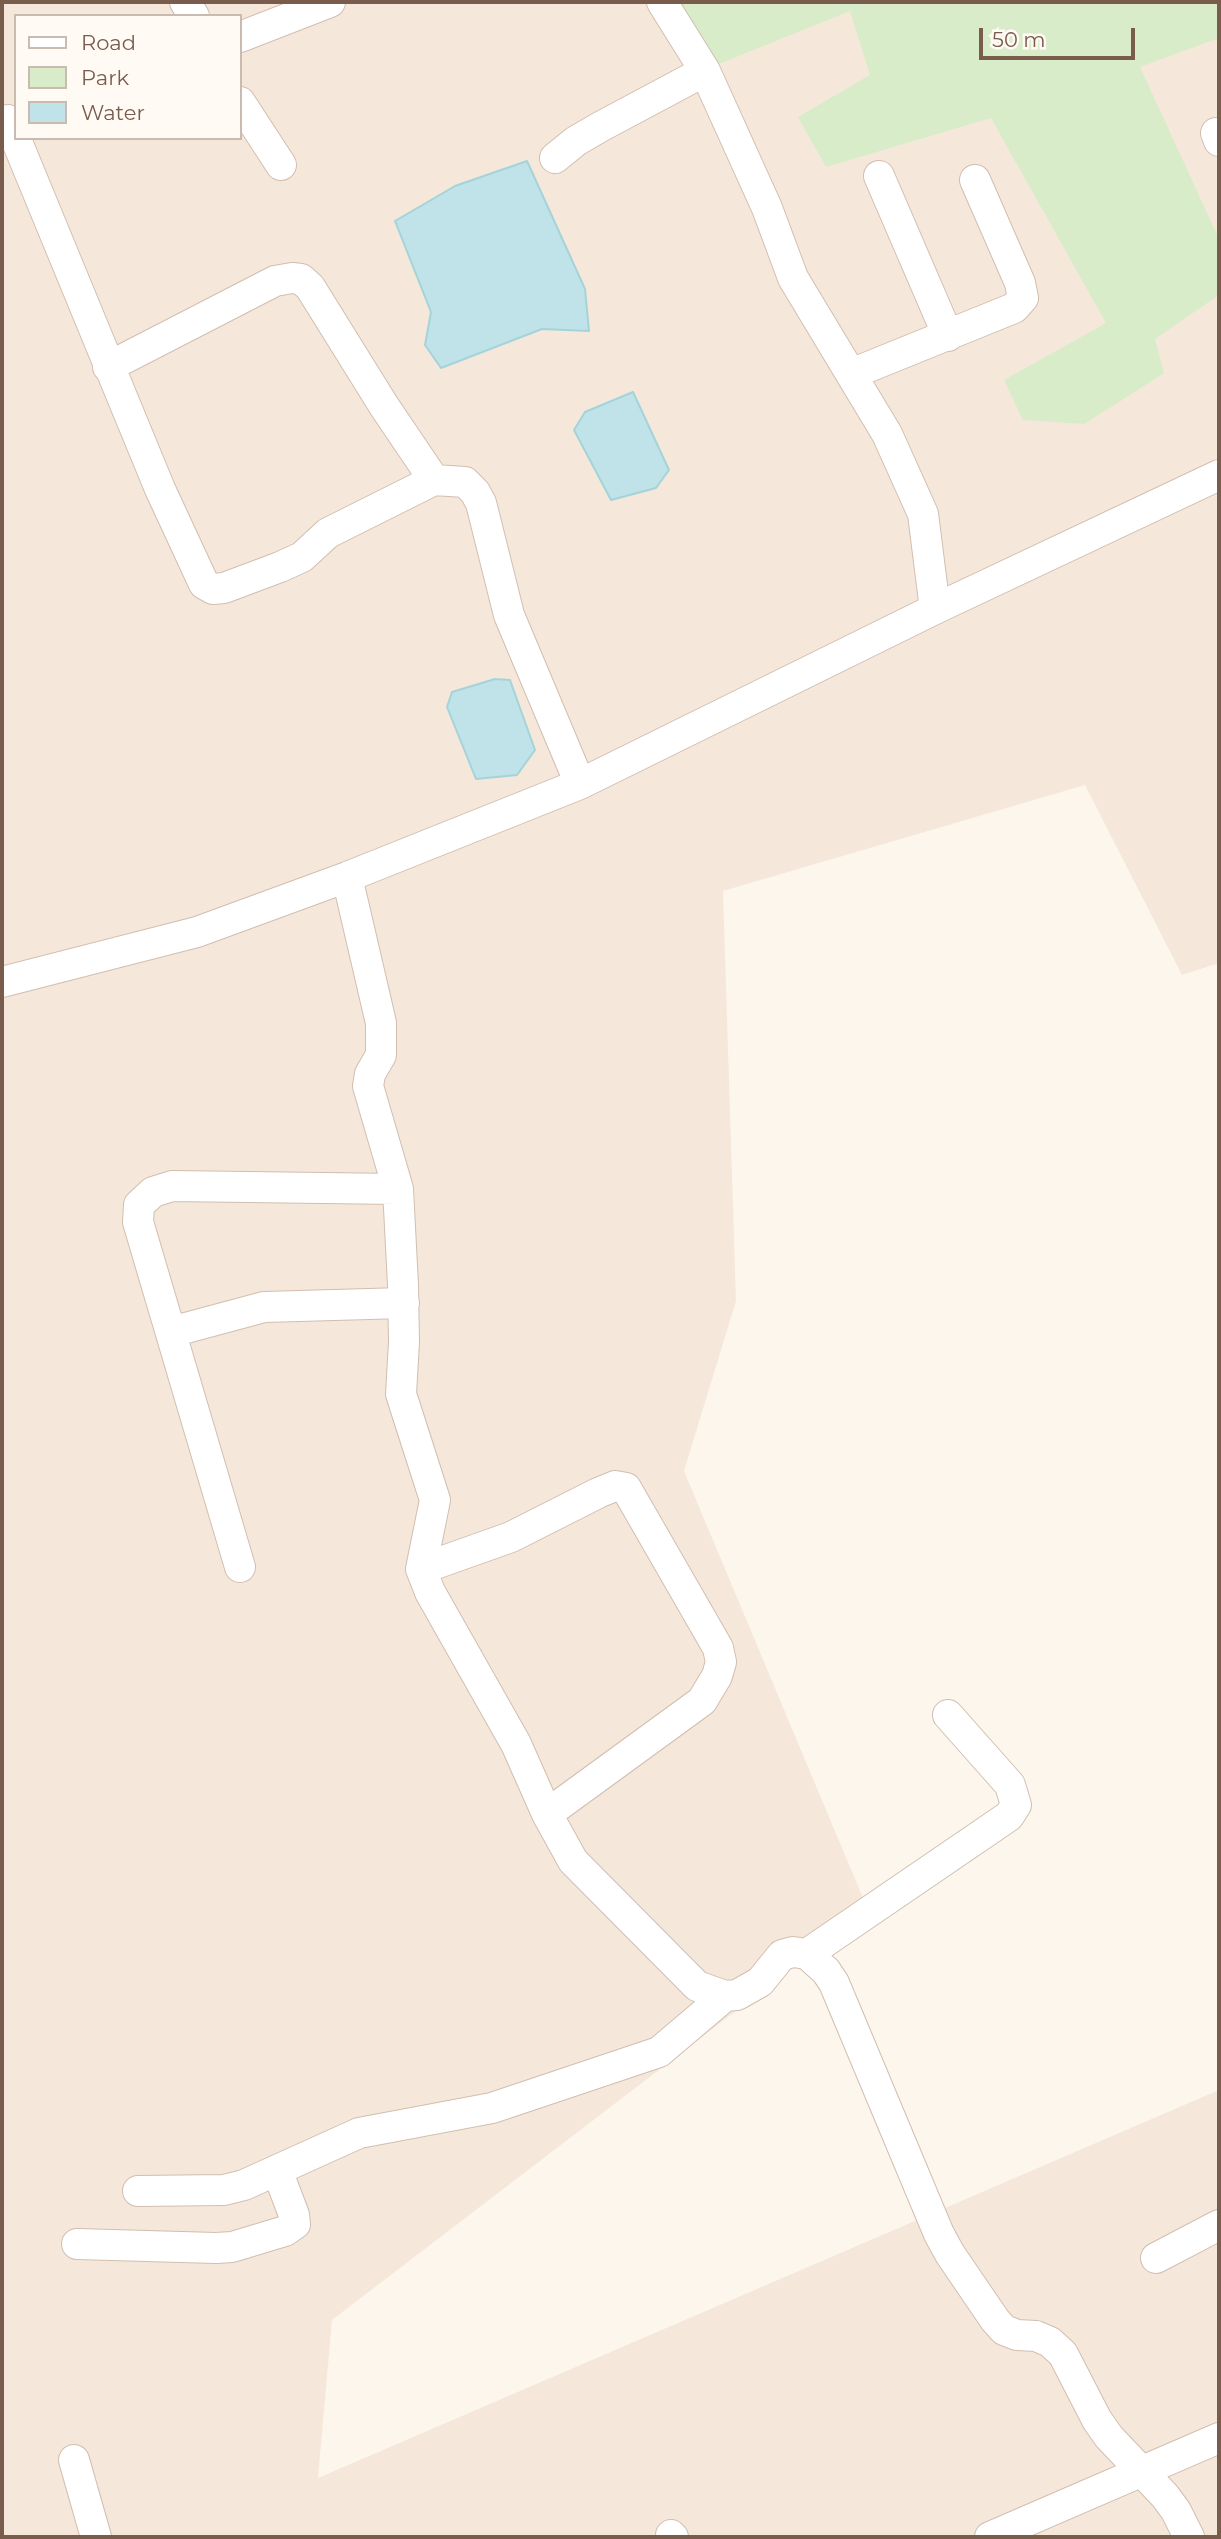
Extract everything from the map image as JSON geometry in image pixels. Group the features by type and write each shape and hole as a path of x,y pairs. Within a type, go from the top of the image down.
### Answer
{"street":[{"path":"242,36 330,2"},
{"path":"662,2 705,71 768,208 793,278 887,434 923,514 936,609"},
{"path":"555,158 600,127 705,71"},
{"path":"242,105 281,165"},
{"path":"17,140 108,367 204,584 213,589 224,588 302,557 328,533 434,480 465,482 481,503 509,615 580,784"},
{"path":"879,176 948,336"},
{"path":"851,374 1014,309 1023,298 1020,283 975,180"},
{"path":"108,367 275,281 301,279 310,287 390,416 434,480"},
{"path":"2,982 197,932 347,877 580,784 936,609 1219,475"},
{"path":"347,877 383,1038 382,1055 370,1074 368,1086 398,1189 404,1303 401,1395 435,1500 421,1569 430,1592 516,1744 547,1814 573,1861 697,1986 725,1996 737,1995 760,1982 782,1955 793,1952 807,1954 826,1971 834,1983 939,2234 950,2254 1004,2330 1017,2335 1036,2336 1050,2342 1063,2354 1097,2420 1176,2511 1189,2537"},
{"path":"240,1567 138,1222 139,1205 153,1192 172,1186 398,1189"},
{"path":"172,1332 264,1307 404,1303"},
{"path":"421,1569 512,1537 615,1486 625,1488 719,1648 721,1662 717,1676 702,1701 547,1814"},
{"path":"807,1954 1009,1816 1016,1805 1010,1786 948,1716"},
{"path":"138,2191 225,2190 244,2185 359,2133 492,2108 659,2053 725,1996"},
{"path":"77,2244 232,2247 285,2231 295,2224 294,2215 277,2170"},
{"path":"1156,2258 1219,2225"},
{"path":"990,2537 1219,2438"},
{"path":"74,2460 96,2537"}],"shaded area":[{"path":"2,2 1219,2 1219,963 1182,975 1085,785 723,891 736,1301 684,1471 868,1910 332,2320 318,2478 1219,2090 1219,2537 2,2537"}],"green space":[{"path":"673,2 1219,2 1219,38 1140,67 1219,239 1219,295 1155,339 1164,373 1122,400 1084,424 1023,420 1004,380 1106,323 991,118 826,167 798,117 870,75 850,11 714,66"}],"water":[{"path":"527,161 585,289 589,331 542,329 441,368 425,345 431,312 395,221 455,186"},
{"path":"633,392 669,470 656,488 611,500 574,430 585,412"},
{"path":"495,679 510,680 535,750 517,775 476,779 447,707 452,692"}]}
